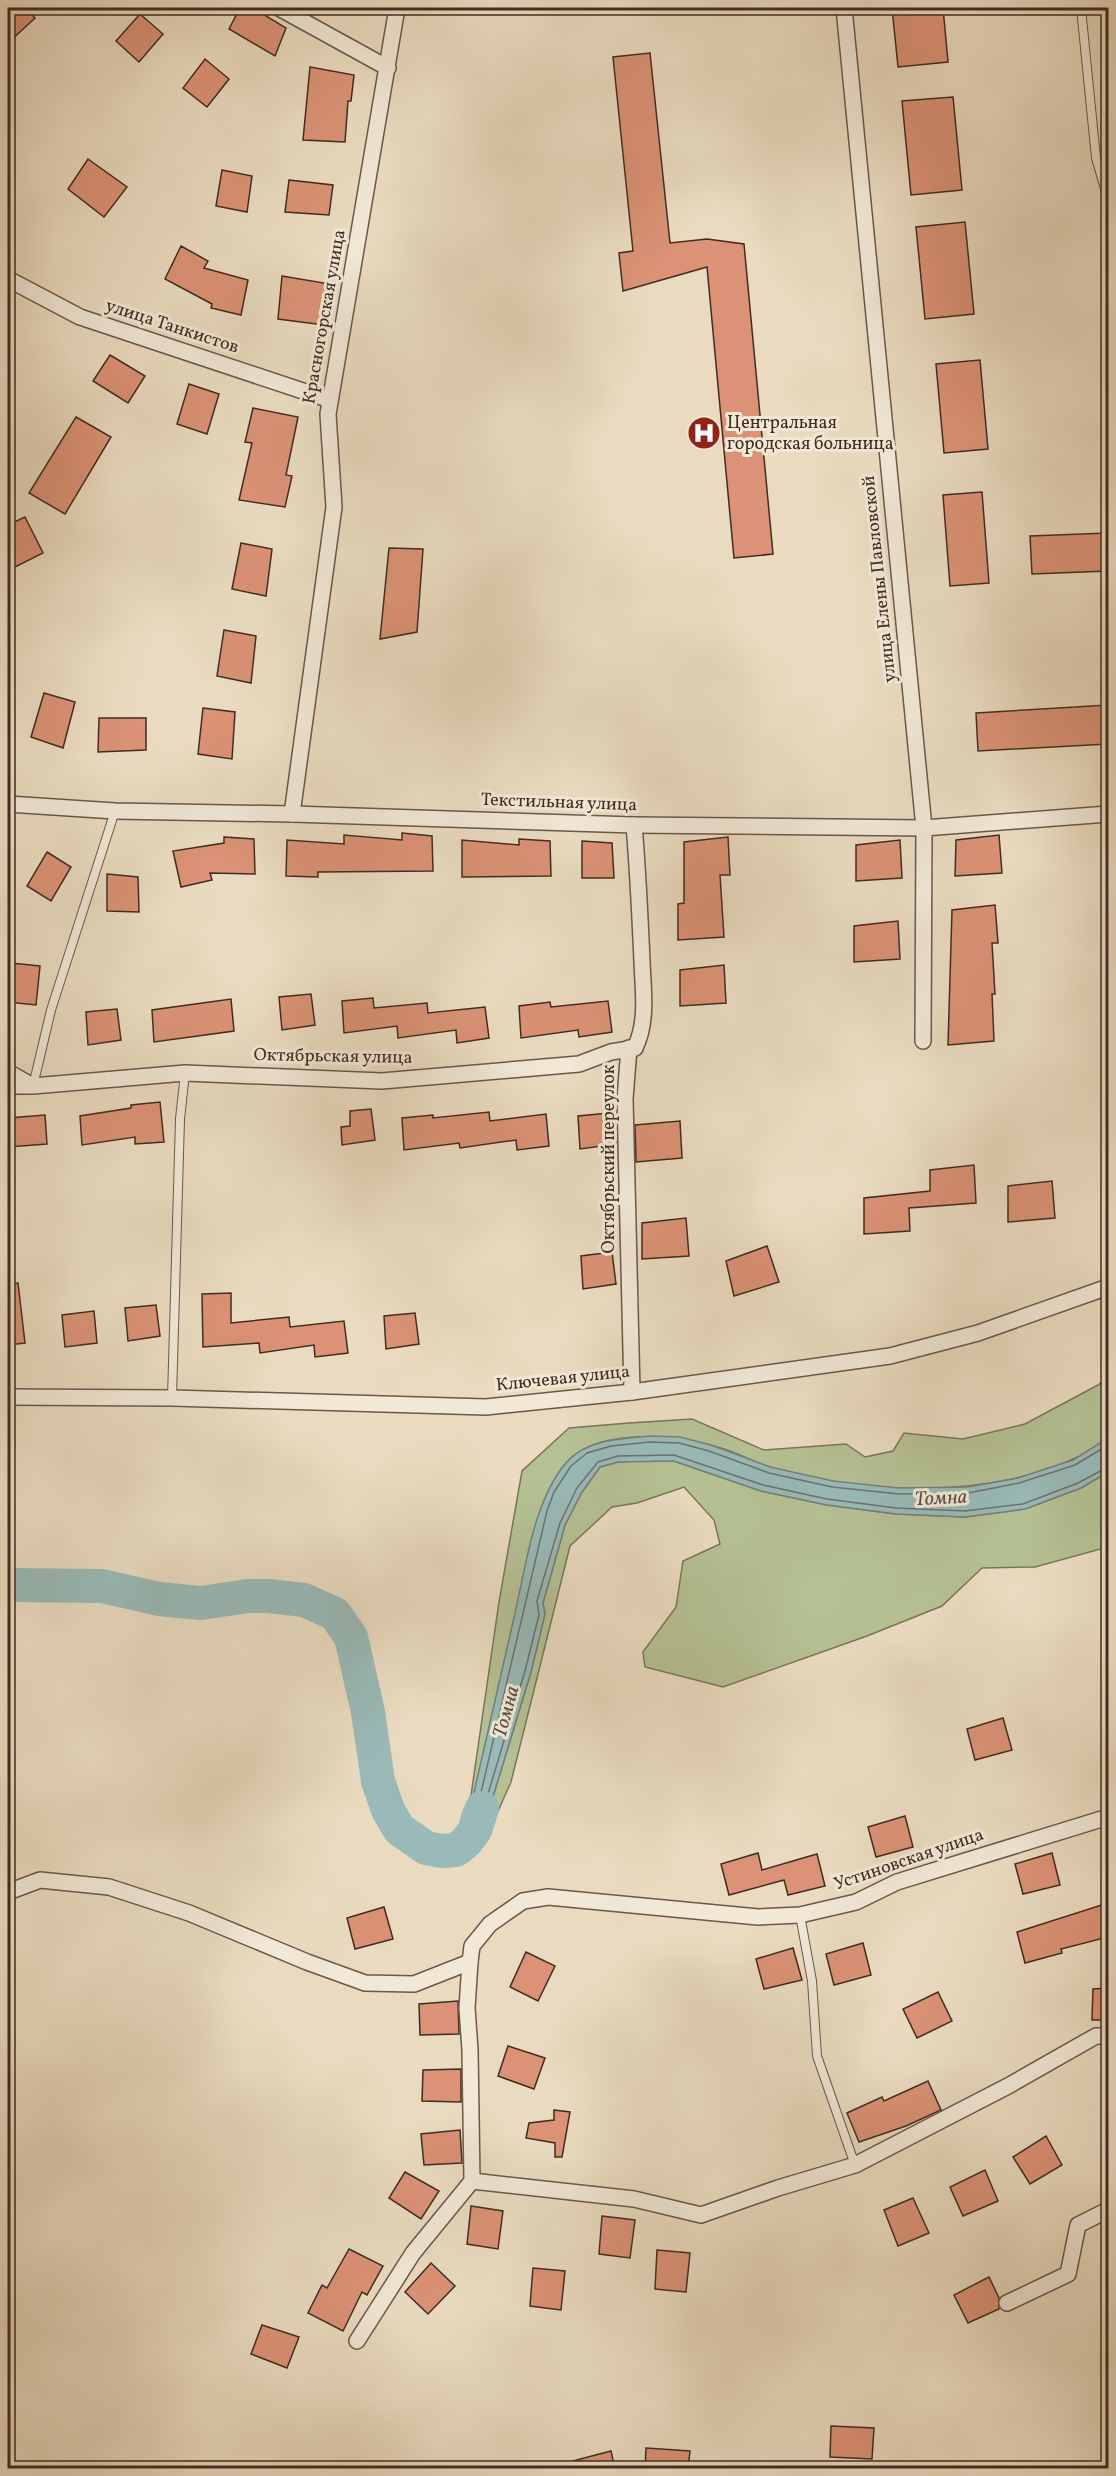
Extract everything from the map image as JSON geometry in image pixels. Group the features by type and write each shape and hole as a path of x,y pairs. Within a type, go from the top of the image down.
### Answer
{"street":[{"path":"279,8 388,68"},
{"name":"Красногорская улица","path":"292,814 334,507 328,414 397,8"},
{"name":"улица Елены Павловской","path":"844,8 924,828 923,1041"},
{"name":"улица Танкистов","path":"8,279 80,318 330,400"},
{"name":"Текстильная улица","path":"8,804 115,811 634,825 924,828 1108,814"},
{"name":"Октябрьский переулок","path":"632,1392 625,1099 629,1048 635,1048 641,1035 644,1003 642,918 634,825"},
{"name":"Октябрьская улица","path":"8,1086 33,1086 185,1073 382,1081 579,1064 629,1048"},
{"path":"8,1072 33,1086"},
{"name":"Ключевая улица","path":"8,1397 172,1398 486,1407 632,1392 890,1356 978,1333 1108,1287"},
{"name":"Устиновская улица","path":"472,2181 467,2008 472,1946 490,1924 523,1901 548,1897 758,1917 800,1915 856,1902 897,1882 1108,1816"},
{"path":"8,1892 40,1880 108,1887 189,1913 307,1962 365,1983 414,1984 470,1962"},
{"path":"357,2341 413,2253 472,2181 634,2199 701,2215 778,2188 855,2165 1008,2086 1096,2036 1108,2036"},
{"path":"1007,2302 1068,2274 1078,2225 1108,2210"}],"lane":[{"path":"1082,8 1096,158 1108,199"},
{"path":"33,1086 51,1010 115,811"},
{"path":"172,1398 180,1119 185,1073"},
{"path":"800,1915 812,1981 817,2056 855,2165"}],"green space":[{"path":"1108,1377 1108,1438 1082,1455 1053,1467 1033,1474 988,1483 943,1488 851,1484 818,1479 770,1467 733,1452 693,1441 655,1437 615,1439 581,1451 567,1462 559,1473 541,1509 467,1823 499,1602 522,1471 569,1428 692,1419 764,1450 846,1444 865,1457 893,1451 904,1433 963,1439 1025,1424 1098,1385"},
{"path":"674,1461 761,1491 827,1505 896,1514 965,1517 1025,1509 1081,1488 1108,1472 1108,1547 1035,1567 982,1568 942,1606 867,1636 723,1687 645,1667 643,1652 676,1607 683,1561 720,1544 714,1520 684,1487 637,1503 612,1507 570,1546 511,1782 491,1827 484,1826 531,1672 545,1614 543,1603 565,1525 582,1492 600,1467 618,1462"}],"water":[{"path":"650,1436 680,1437 711,1445 770,1467 833,1481 899,1488 968,1487 1018,1478 1073,1460 1108,1438 1108,1472 1081,1488 1025,1509 965,1517 896,1514 827,1505 761,1491 674,1461 618,1462 600,1467 582,1492 565,1525 543,1603 545,1614 531,1672 484,1826 467,1823 531,1539 545,1498 554,1479 566,1463 583,1449 605,1442"}],"building":[{"path":"8,8 25,8 35,18 8,43"},
{"path":"240,8 253,8 286,28 275,56 229,29"},
{"path":"892,8 943,8 948,62 898,67"},
{"path":"140,14 163,34 139,62 116,41"},
{"path":"650,53 670,243 707,239 744,244 773,554 734,558 707,267 623,291 619,253 633,251 613,57"},
{"path":"205,59 229,79 207,107 183,88"},
{"path":"310,67 354,75 351,101 348,101 345,142 303,140"},
{"path":"953,97 962,190 911,195 902,101"},
{"path":"88,159 127,187 104,217 68,189"},
{"path":"222,170 252,176 247,212 216,206"},
{"path":"289,180 333,185 329,215 285,212"},
{"path":"965,222 974,314 925,319 916,227"},
{"path":"181,246 208,261 204,268 248,280 241,315 211,308 212,304 165,279"},
{"path":"282,276 330,284 324,325 278,319"},
{"path":"110,355 145,376 128,403 93,381"},
{"path":"980,360 988,449 944,453 936,364"},
{"path":"189,384 219,394 207,434 177,424"},
{"path":"253,408 298,417 286,475 292,476 285,507 239,500 252,443 245,442"},
{"path":"76,417 111,437 65,514 29,493"},
{"path":"982,492 989,583 950,586 943,495"},
{"path":"25,517 43,553 15,567 8,552 8,525"},
{"path":"1108,533 1108,571 1032,574 1030,536"},
{"path":"241,543 272,549 266,596 232,589"},
{"path":"389,548 423,549 417,632 380,639"},
{"path":"224,630 256,636 251,683 217,676"},
{"path":"44,693 75,702 63,748 31,737"},
{"path":"1108,705 1108,744 978,751 976,713"},
{"path":"203,708 235,712 232,759 198,754"},
{"path":"99,718 146,718 146,750 98,752"},
{"path":"402,833 432,836 433,871 318,872 318,877 286,876 287,840 344,844 344,835 402,840"},
{"path":"999,835 1002,873 955,876 956,840"},
{"path":"224,837 254,839 255,874 210,873 212,880 181,887 173,851 224,843"},
{"path":"728,837 730,875 720,875 724,937 678,940 678,904 684,903 684,842"},
{"path":"519,839 550,841 551,876 462,877 462,840 519,845"},
{"path":"900,840 902,878 856,881 856,845"},
{"path":"582,841 612,843 614,878 582,878"},
{"path":"47,852 71,867 51,901 27,886"},
{"path":"107,874 138,877 139,912 107,911"},
{"path":"995,905 998,943 992,943 995,994 992,994 994,1041 948,1045 952,910"},
{"path":"898,921 900,959 854,962 854,926"},
{"path":"11,963 40,966 36,1005 8,1002"},
{"path":"724,965 726,1003 680,1006 680,970"},
{"path":"311,994 315,1025 282,1030 279,997"},
{"path":"373,998 374,1008 427,1003 428,1013 485,1007 489,1038 457,1043 456,1030 398,1038 397,1026 344,1033 342,1001"},
{"path":"231,999 234,1031 154,1042 152,1010"},
{"path":"608,1001 612,1032 579,1037 578,1030 521,1038 519,1006 550,1002 551,1007"},
{"path":"117,1009 121,1040 88,1045 86,1012"},
{"path":"160,1102 164,1142 135,1144 135,1137 82,1145 80,1116 131,1108 131,1105"},
{"path":"371,1109 375,1140 342,1145 341,1127 350,1126 350,1111"},
{"path":"489,1112 490,1121 546,1114 549,1146 517,1150 516,1140 460,1148 459,1143 404,1150 402,1118 433,1115 433,1118"},
{"path":"609,1113 611,1128 616,1127 616,1144 580,1149 578,1116"},
{"path":"45,1115 47,1144 8,1147 8,1118"},
{"path":"680,1121 682,1158 636,1162 635,1125"},
{"path":"974,1165 976,1203 909,1208 910,1231 864,1234 864,1198 930,1191 930,1170"},
{"path":"1052,1181 1055,1218 1008,1222 1008,1186"},
{"path":"686,1218 689,1256 642,1259 642,1223"},
{"path":"767,1246 779,1282 734,1296 726,1261"},
{"path":"612,1252 616,1284 583,1289 581,1256"},
{"path":"18,1283 25,1343 8,1345 8,1284"},
{"path":"231,1293 231,1323 289,1317 290,1327 344,1321 348,1353 315,1357 314,1345 260,1353 259,1343 203,1347 202,1294"},
{"path":"156,1305 160,1336 128,1341 125,1308"},
{"path":"94,1311 97,1343 65,1347 62,1315"},
{"path":"415,1313 419,1344 386,1349 384,1316"},
{"path":"1003,1718 1012,1750 975,1760 967,1729"},
{"path":"905,1816 913,1847 876,1857 868,1827"},
{"path":"758,1853 762,1870 817,1854 825,1886 788,1895 784,1880 729,1895 721,1864"},
{"path":"1052,1853 1060,1885 1023,1894 1015,1864"},
{"path":"1108,1903 1108,1937 1061,1949 1062,1953 1025,1963 1017,1932"},
{"path":"384,1907 393,1939 355,1949 347,1918"},
{"path":"863,1943 871,1975 834,1985 826,1954"},
{"path":"793,1948 802,1980 764,1989 756,1959"},
{"path":"526,1952 555,1966 538,2001 510,1987"},
{"path":"1108,1988 1108,2020 1092,2020 1093,1989"},
{"path":"938,1992 952,2021 917,2038 903,2009"},
{"path":"458,2001 459,2034 420,2035 419,2004"},
{"path":"508,2046 545,2058 534,2089 498,2076"},
{"path":"461,2069 461,2102 422,2101 423,2070"},
{"path":"928,2081 941,2110 906,2126 859,2142 847,2113 882,2097 884,2101"},
{"path":"554,2110 570,2112 562,2157 555,2157 555,2143 526,2138 529,2123 554,2120"},
{"path":"460,2130 462,2163 424,2165 421,2134"},
{"path":"1046,2136 1062,2165 1030,2184 1013,2157"},
{"path":"985,2170 998,2201 963,2216 950,2187"},
{"path":"405,2172 439,2191 421,2219 389,2198"},
{"path":"913,2198 929,2233 898,2246 884,2210"},
{"path":"471,2206 503,2211 498,2249 467,2244"},
{"path":"602,2216 635,2220 630,2258 599,2254"},
{"path":"349,2249 383,2266 367,2295 362,2292 343,2331 308,2313 322,2285 327,2288"},
{"path":"657,2250 690,2253 686,2292 655,2289"},
{"path":"431,2263 455,2286 428,2314 405,2292"},
{"path":"533,2268 565,2271 561,2310 530,2306"},
{"path":"989,2277 999,2298 999,2309 968,2323 954,2295"},
{"path":"262,2325 299,2337 287,2368 251,2354"},
{"path":"831,2426 874,2428 872,2459 830,2457"},
{"path":"646,2448 690,2451 688,2469 645,2469"},
{"path":"611,2451 615,2469 566,2469 565,2463"}],"waterway":[{"name":"Томна","path":"8,1585 102,1586 159,1599 201,1603 248,1596 269,1596 304,1600 335,1614 351,1637 368,1712 378,1781 388,1810 399,1829 426,1848 442,1851 456,1850 475,1830 482,1808 476,1825 479,1815"}],"place":[{"name":"Центральная городская больница","path":"704,433"}]}
